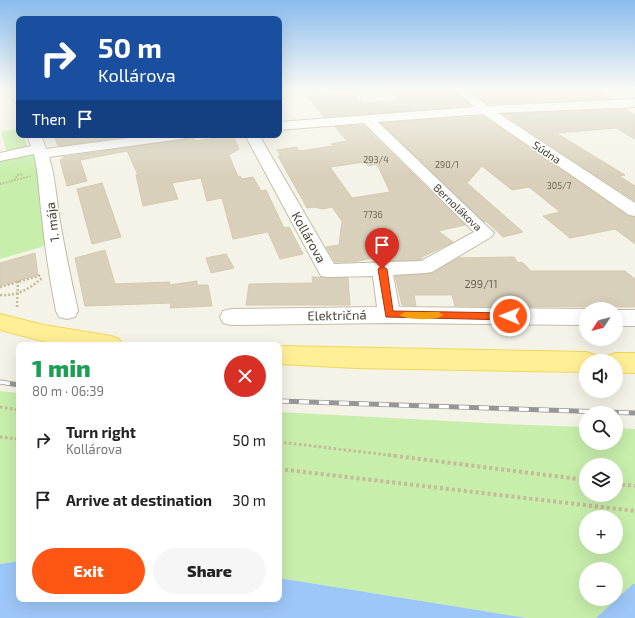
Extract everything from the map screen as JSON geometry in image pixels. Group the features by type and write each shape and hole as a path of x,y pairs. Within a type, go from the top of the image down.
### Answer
{"main road":[{"path":"0,322 44,334 93,342"},
{"path":"282,355 579,362"},
{"path":"623,363 635,363"}],"street":[{"path":"282,126 382,119"},
{"name":"Súdna","path":"498,119 635,211"},
{"name":"Bernolákova","path":"368,120 485,233 425,267 382,269"},
{"path":"0,157 38,146 136,138"},
{"name":"Kollárova","path":"254,138 328,271 382,269"},
{"name":"1. mája","path":"38,146 45,173 56,257 67,311"},
{"path":"382,269 389,315"},
{"name":"Električná","path":"231,317 389,315 579,317"},
{"path":"623,318 635,318"}],"path":[{"path":"0,184 45,173"},
{"path":"14,180 18,175 23,174"},
{"path":"0,287 39,276 39,270"},
{"path":"0,294 9,295 33,287 43,277 42,271"},
{"path":"17,307 18,281"},
{"path":"0,407 16,410"},
{"path":"0,437 16,439"},
{"path":"282,442 579,479"},
{"path":"282,469 635,511"},
{"path":"623,485 635,486"}],"green space":[{"path":"16,129 16,138 24,138 28,148 7,153 1,132"},
{"path":"33,152 48,245 0,259 0,159"},
{"path":"0,391 16,393 16,561 0,564"},
{"path":"282,412 579,427 579,450 623,450 623,428 635,429 635,584 623,594 623,562 579,562 579,606 610,606 596,618 527,618 282,578"}],"water":[{"path":"16,561 16,602 282,602 282,578 527,618 0,618 0,564"},
{"path":"633,584 635,584 635,618 596,618 609,606 623,606 623,593"}],"building":[{"path":"442,119 487,119 628,216 635,217 635,244 615,229 570,238 543,216 560,212 529,187 512,190 482,166 467,183 523,232 503,237 486,221 484,222 381,123"},
{"path":"510,119 635,119 635,139 616,128 556,133 625,175 619,176 635,186 635,201"},
{"path":"363,125 465,225 438,231 453,242 418,259 422,259 421,260 390,261 388,255 353,262 335,262 326,247 339,245 342,221 332,207 323,209 314,207 307,208 278,156 281,156 277,150 297,147 299,151 333,146 331,144 347,141 335,127","holes":["365,162 368,166 377,164 390,192 352,198 330,167"]},
{"path":"55,138 118,138 58,146"},
{"path":"194,138 194,141 217,138 234,138 239,149 229,155 238,177 240,176 242,179 253,177 261,191 266,190 284,228 289,227 303,254 280,259 268,232 233,239 222,198 207,201 201,178 172,183 178,199 143,206 136,175 138,175 127,151 80,160 87,181 67,186 60,160 63,159 63,157"},
{"path":"102,183 121,237 92,244 77,189"},
{"path":"105,250 115,284 170,282 169,285 197,281 197,285 208,285 212,306 170,308 171,303 85,306 75,258"},
{"path":"35,253 38,275 0,286 0,263"},
{"path":"226,254 234,268 211,273 206,258"},
{"path":"514,257 517,262 523,263 531,271 625,271 635,279 635,307 623,307 623,302 579,302 579,307 455,306 452,295 414,295 416,306 402,305 395,276 432,273 458,258"},
{"path":"312,277 348,278 350,305 246,305 249,284 313,283"}],"railway":[{"path":"0,382 16,385"},
{"path":"282,401 635,413"}],"slow traffic":[{"path":"405,315 439,315"}],"route":[{"path":"382,269 389,315 510,316"}]}
